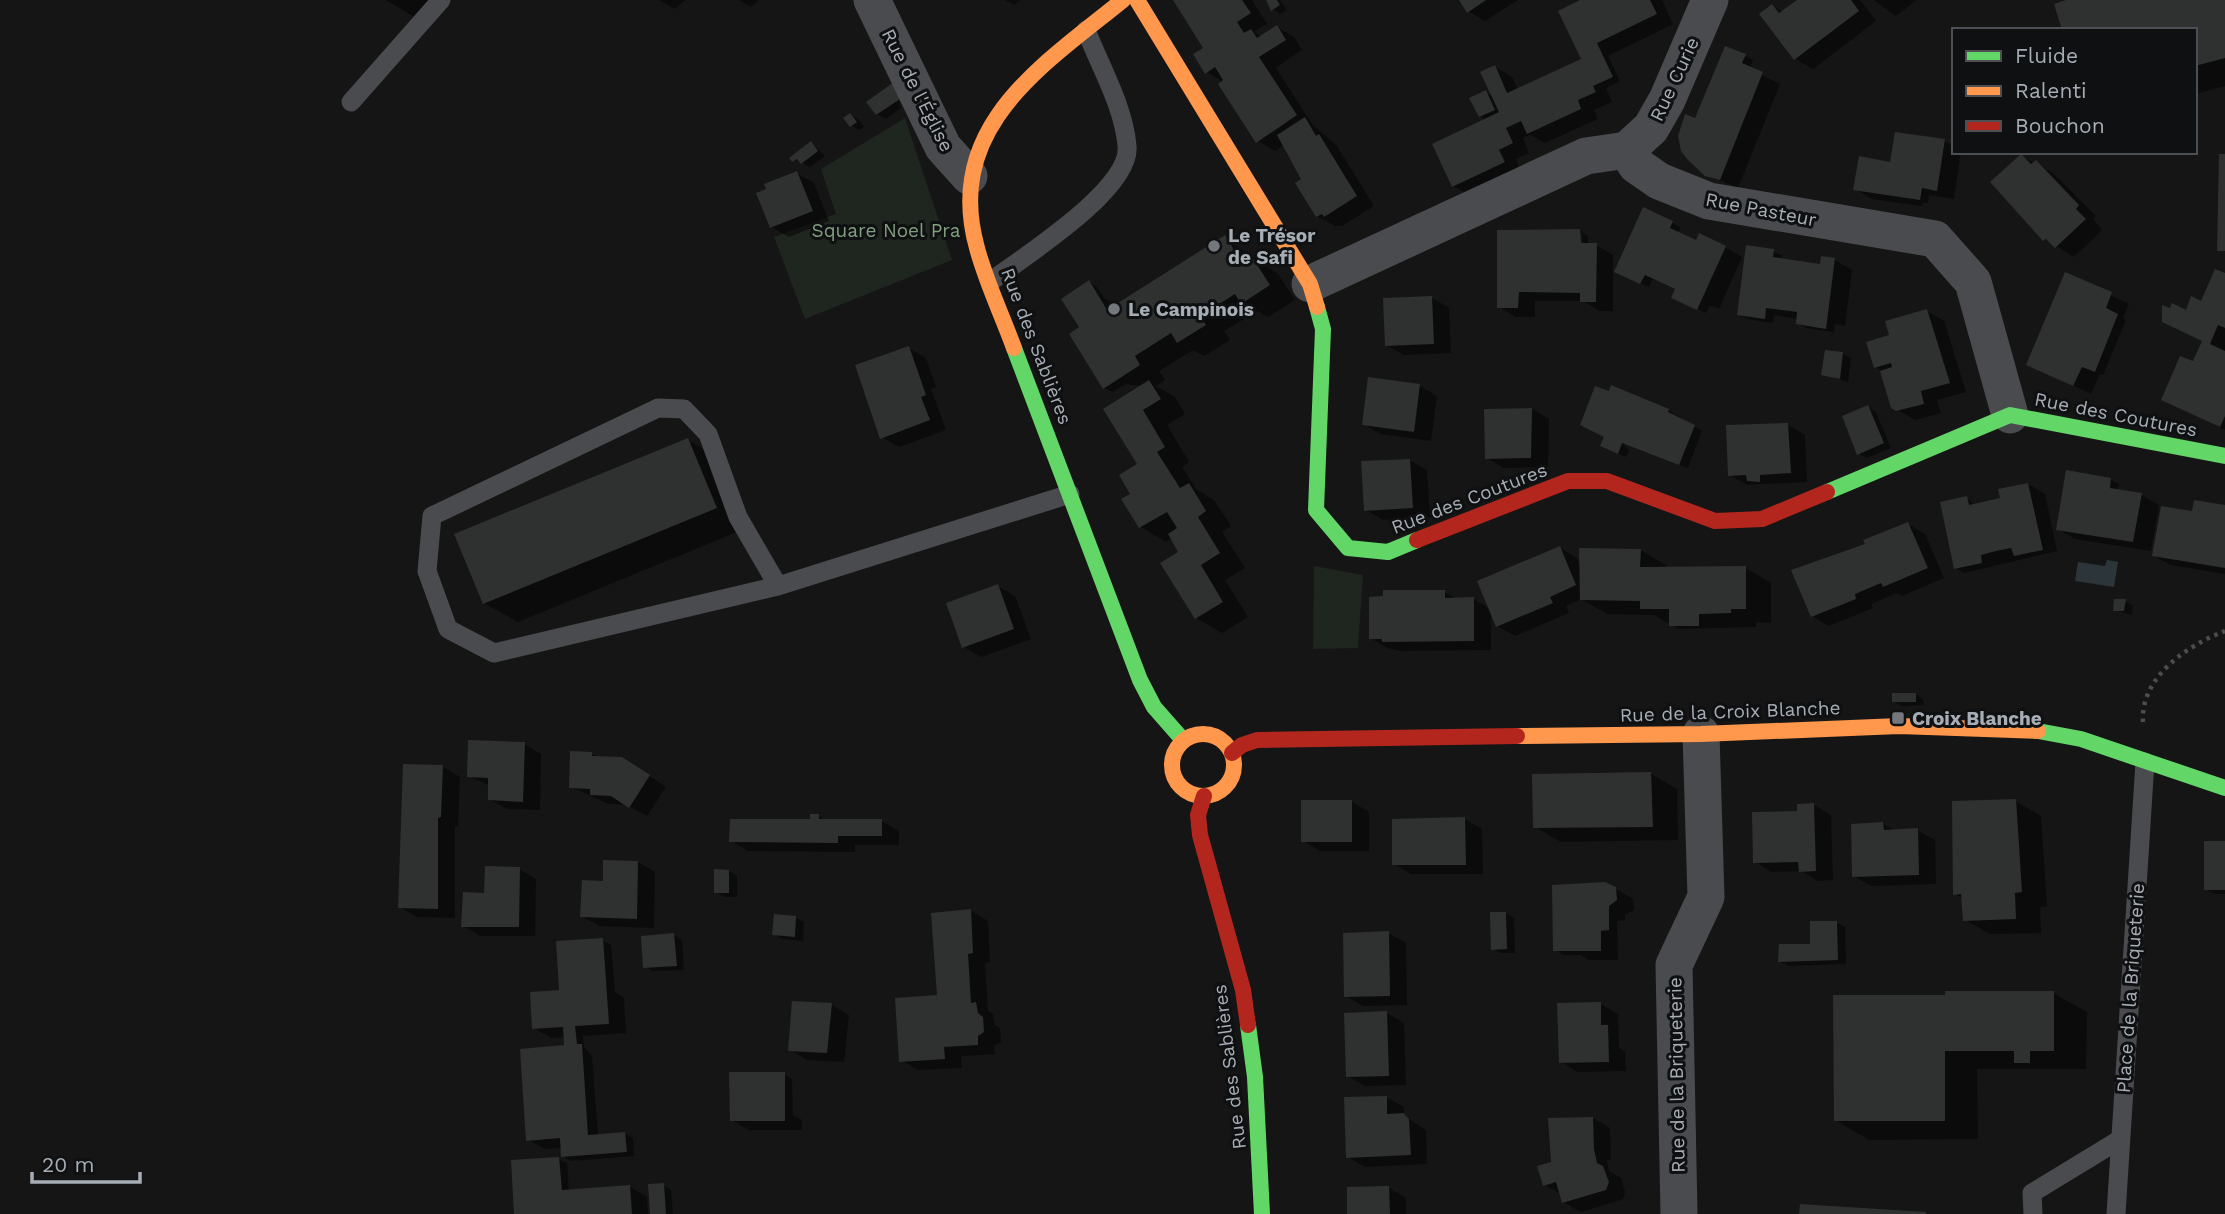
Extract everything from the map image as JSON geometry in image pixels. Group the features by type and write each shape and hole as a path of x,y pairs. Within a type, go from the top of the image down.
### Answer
{"street":[{"name":"Rue de l'Église","path":"872,0 943,147 969,176"},
{"name":"Rue des Sablières","path":"1123,0 1032,74 996,114 969,176 976,246 1147,699 1157,715 1183,740"},
{"name":"Rue des Coutures","path":"1137,0 1310,284 1323,329 1316,510 1348,548 1388,552 1568,481 1607,481 1715,521 1762,519 2010,415 2225,456"},
{"name":"Rue Curie","path":"1627,149 1651,128 1667,100 1710,0"},
{"path":"1310,284 1586,156 1627,149"},
{"name":"Rue Pasteur","path":"1627,149 1636,165 1659,181 1709,201 1935,239 1973,282 2010,415"},
{"name":"Rue de la Croix Blanche","path":"1232,753 1242,745 1257,740 1701,734 1899,726 2045,731 2081,739 2225,788"},
{"path":"1201,734 1219,738 1232,753 1234,763 1229,782 1214,794 1204,796 1184,790 1172,773 1173,754 1183,740 1201,734"},
{"name":"Rue de la Briqueterie","path":"1679,1214 1674,965 1706,897 1701,734"},
{"name":"Rue des Sablières","path":"1204,796 1198,815 1200,835 1226,922 1245,1002 1255,1077 1262,1214"}],"lane":[{"path":"351,102 441,0"},
{"path":"990,282 1104,195 1122,171 1128,148 1119,113 1086,30"},
{"path":"778,586 738,517 708,434 684,409 658,408 432,516 427,571 448,629 494,653 778,586 1070,494"},
{"name":"Place de la Briqueterie","path":"2116,1214 2145,762"},
{"path":"2033,1214 2032,1193 2119,1140"}],"path":[{"path":"2145,762 2142,716 2146,694 2162,670 2203,639 2225,631"}],"green space":[{"name":"Square Noel Pra","path":"905,118 952,260 805,319 774,237 836,214 821,169"},
{"path":"1314,566 1363,575 1358,648 1313,649"}],"shaded area":[{"path":"2107,560 2118,562 2114,587 2075,581 2078,562 2105,566"}],"building":[{"path":"1173,0 1242,0 1251,13 1237,22 1244,33 1251,29 1257,38 1277,25 1286,40 1259,57 1297,115 1256,143 1218,84 1223,80 1215,67 1205,74 1193,54 1203,48"},
{"path":"1266,0 1277,0 1280,5 1271,11"},
{"path":"1459,0 1486,0 1467,13"},
{"path":"1580,0 1650,0 1657,14 1597,43 1613,77 1593,86 1596,92 1578,100 1581,109 1527,134 1521,121 1506,128 1513,143 1499,150 1505,162 1452,187 1432,144 1499,112 1480,72 1495,65 1507,93 1581,59 1558,11"},
{"path":"1797,0 1851,0 1859,11 1794,60 1759,14 1772,4 1779,13"},
{"path":"2066,0 2225,0 2225,58 2197,65 2197,28 2061,28 2054,4"},
{"path":"1725,46 1746,54 1742,63 1763,72 1720,180 1705,176 1687,159 1681,151 1678,136 1685,114 1695,118"},
{"path":"894,82 900,99 876,115 866,102"},
{"path":"1486,90 1495,110 1479,117 1469,98"},
{"path":"850,113 857,122 850,127 843,118"},
{"path":"1305,117 1316,136 1319,134 1357,196 1324,217 1322,214 1316,217 1295,183 1301,179 1277,135"},
{"path":"1895,132 1945,139 1937,191 1922,188 1920,200 1853,190 1859,156 1890,162"},
{"path":"811,141 818,151 801,164 797,159 792,162 789,158"},
{"path":"2021,154 2031,164 2036,160 2079,205 2076,209 2086,219 2055,248 2046,239 2043,241 1990,182"},
{"path":"2219,154 2225,154 2225,251 2217,251"},
{"path":"797,171 813,211 770,228 756,193 766,189 764,184"},
{"path":"1643,207 1673,221 1670,228 1696,240 1699,233 1726,246 1697,310 1671,298 1675,289 1645,275 1640,284 1614,272"},
{"path":"1580,229 1581,243 1597,243 1596,302 1580,302 1580,293 1519,292 1518,308 1497,308 1497,230"},
{"path":"1225,235 1242,263 1252,257 1270,285 1241,304 1235,294 1200,316 1206,325 1177,343 1171,333 1135,356 1140,365 1103,389 1069,334 1079,327 1061,299 1089,280 1107,310"},
{"path":"1746,245 1774,249 1773,257 1820,264 1821,256 1835,258 1826,329 1796,324 1797,312 1766,308 1765,319 1737,315"},
{"path":"2215,269 2225,273 2225,328 2218,325 2210,344 2225,351 2225,416 2220,427 2161,400 2180,356 2193,361 2202,341 2162,322 2162,305 2170,308 2172,303 2186,310 2191,296 2201,301"},
{"path":"2065,272 2112,292 2106,308 2118,314 2095,372 2082,367 2073,386 2026,365"},
{"path":"1432,296 1434,344 1385,346 1383,298"},
{"path":"1927,309 1950,383 1921,391 1924,404 1896,411 1891,408 1880,371 1892,367 1891,363 1874,368 1866,342 1889,335 1885,321"},
{"path":"909,346 926,395 921,397 930,420 880,439 855,365"},
{"path":"1825,350 1843,352 1840,379 1821,375"},
{"path":"1368,377 1420,384 1414,432 1362,425"},
{"path":"1149,380 1161,399 1143,410 1165,447 1157,452 1180,488 1189,483 1206,511 1198,517 1220,553 1201,565 1223,602 1195,619 1160,563 1178,552 1168,534 1177,528 1167,512 1139,528 1121,499 1130,494 1119,475 1137,464 1103,409"},
{"path":"1611,385 1669,409 1668,412 1695,425 1679,465 1622,443 1618,454 1600,446 1604,437 1580,425 1595,386 1609,391"},
{"path":"1868,405 1884,443 1857,455 1842,416"},
{"path":"1532,408 1531,458 1485,459 1484,409"},
{"path":"1788,423 1791,473 1760,475 1760,482 1747,481 1746,475 1728,476 1726,425"},
{"path":"688,438 717,508 483,604 454,534"},
{"path":"1410,459 1413,508 1364,511 1361,461"},
{"path":"2066,470 2111,478 2110,488 2142,493 2133,542 2056,530"},
{"path":"2028,483 2043,550 2014,556 2011,548 1996,551 1981,555 1982,563 1954,569 1940,502 1967,496 1969,505 2000,498 1998,489"},
{"path":"2194,500 2225,505 2225,568 2152,556 2161,506 2192,511"},
{"path":"1908,522 1928,568 1883,587 1881,583 1855,594 1856,599 1811,617 1791,570 1865,544 1863,540"},
{"path":"1560,546 1576,585 1550,597 1553,603 1496,627 1477,581"},
{"path":"1579,548 1641,549 1640,567 1746,566 1746,609 1731,609 1731,613 1699,614 1699,626 1669,626 1669,609 1640,609 1640,601 1580,600"},
{"path":"998,584 1014,629 962,648 946,603"},
{"path":"1383,590 1445,590 1445,598 1474,597 1474,641 1382,642 1382,639 1369,639 1369,597 1383,596"},
{"path":"2114,599 2126,599 2124,611 2113,611"},
{"path":"1892,693 1916,693 1916,702 1892,702"},
{"path":"468,740 525,742 523,802 488,800 488,778 467,777"},
{"path":"570,751 592,752 592,756 622,757 650,775 629,808 611,796 590,795 590,789 569,788"},
{"path":"403,764 443,765 441,817 438,818 438,909 398,908"},
{"path":"1651,772 1653,827 1533,828 1532,774"},
{"path":"2016,799 2022,892 2015,893 2016,919 1963,921 1961,894 1953,895 1952,801"},
{"path":"1301,800 1352,800 1352,842 1301,842"},
{"path":"1814,803 1816,871 1799,872 1798,862 1753,863 1752,812 1797,811 1797,804"},
{"path":"810,814 819,814 819,819 882,819 882,836 838,836 838,843 729,842 730,819 810,819"},
{"path":"1465,817 1466,865 1392,865 1392,819"},
{"path":"1883,822 1884,830 1918,828 1919,875 1852,877 1851,824"},
{"path":"2204,841 2225,841 2225,890 2204,890"},
{"path":"603,860 638,861 637,919 580,917 582,880 603,881"},
{"path":"485,866 520,867 519,927 461,927 463,892 484,893"},
{"path":"714,869 729,870 729,893 714,893"},
{"path":"1605,882 1616,887 1617,900 1609,906 1609,930 1601,931 1601,951 1553,951 1552,885"},
{"path":"971,909 973,953 968,954 971,1003 976,1002 978,1013 983,1017 984,1032 978,1036 978,1045 944,1047 945,1059 899,1062 895,998 937,995 931,913"},
{"path":"1490,912 1506,912 1507,949 1491,950"},
{"path":"774,914 796,916 795,937 772,935"},
{"path":"1810,921 1837,921 1838,960 1778,962 1779,944 1810,944"},
{"path":"1389,931 1390,996 1344,997 1343,933"},
{"path":"674,933 677,966 643,968 641,936"},
{"path":"603,938 609,1024 575,1026 577,1044 582,1044 588,1135 625,1132 627,1152 561,1157 560,1138 526,1141 520,1049 564,1045 563,1027 532,1029 530,992 559,990 556,941"},
{"path":"1945,991 2054,991 2054,1051 2030,1051 2030,1063 2014,1063 2014,1051 1945,1051 1945,1121 1834,1121 1833,995 1945,995"},
{"path":"792,1001 832,1003 827,1053 788,1051"},
{"path":"1601,1002 1601,1025 1608,1025 1609,1062 1559,1063 1557,1003"},
{"path":"1387,1011 1389,1076 1346,1077 1344,1013"},
{"path":"729,1072 785,1072 785,1121 730,1121"},
{"path":"1387,1096 1387,1114 1403,1113 1409,1119 1411,1155 1346,1158 1344,1097"},
{"path":"1593,1117 1597,1163 1603,1166 1609,1182 1606,1190 1562,1203 1556,1182 1543,1186 1537,1166 1551,1162 1548,1118"},
{"path":"559,1157 562,1190 630,1185 632,1214 514,1214 511,1160"},
{"path":"664,1183 666,1214 650,1214 648,1184"},
{"path":"1389,1186 1390,1214 1347,1214 1347,1187"},
{"path":"1800,1204 1926,1212 1926,1214 1799,1214"}],"traffic: fast":[{"path":"1317,307 1323,329 1316,510 1348,548 1388,552 1417,540"},
{"path":"1014,348 1140,680 1154,707 1183,740"},
{"path":"1827,492 2010,415 2225,456"},
{"path":"2038,731 2081,739 2225,788"},
{"path":"1248,1025 1255,1077 1262,1214"}],"traffic: slow":[{"path":"1014,348 977,248 970,205 974,167 987,134 1007,103 1061,50 1123,0"},
{"path":"1137,0 1310,284 1317,307"},
{"path":"1517,736 1701,734 1899,726 2038,731"},
{"path":"1203,734 1215,736 1225,743 1232,753 1234,765 1232,777 1225,787 1215,794 1203,796 1191,794 1181,787 1174,777 1172,765 1174,753 1181,743 1191,736 1203,734"}],"traffic: jam":[{"path":"1417,540 1568,481 1607,481 1715,521 1762,519 1827,492"},
{"path":"1232,753 1242,745 1257,740 1517,736"},
{"path":"1204,796 1198,815 1200,835 1243,990 1248,1025"}],"place":[{"name":"Le Trésor de Safi","path":"1214,246"},
{"name":"Le Campinois","path":"1114,309"},
{"name":"Croix Blanche","path":"1898,718"}]}
